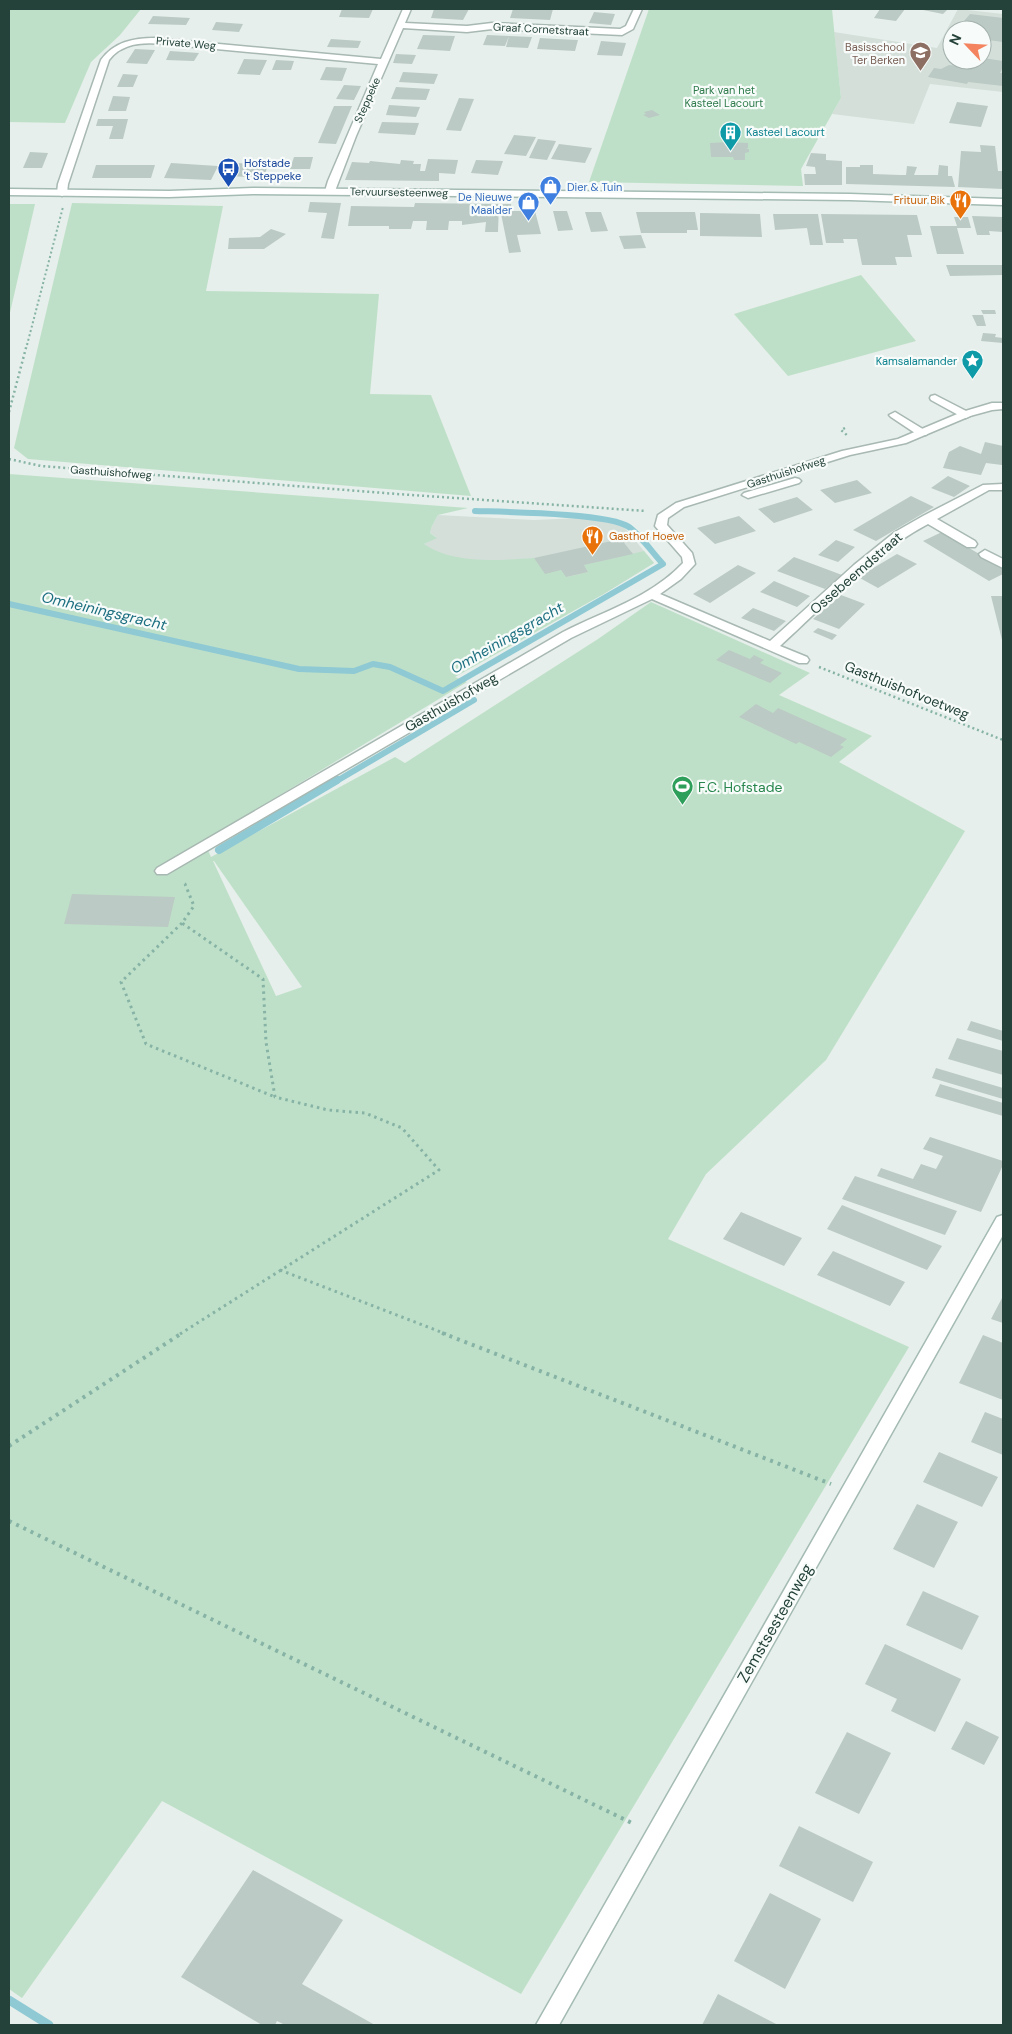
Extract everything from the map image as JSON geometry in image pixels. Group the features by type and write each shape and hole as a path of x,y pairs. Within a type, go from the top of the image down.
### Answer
{"street":[{"name":"Steppeke","path":"330,191 347,145 407,9"},
{"name":"Graaf Cornetstraat","path":"400,25 467,29 492,26 622,32 630,27 638,9"},
{"name":"Private Weg","path":"63,198 63,184 105,60 112,51 124,44 163,40 384,62"},
{"name":"Tervuursesteenweg","path":"9,192 63,198 330,191 850,197 1003,202"},
{"name":"Tervuursesteenweg","path":"850,197 938,195 1003,197"},
{"path":"935,398 966,415"},
{"name":"Gasthuishofweg","path":"162,871 569,634 652,595 681,574 689,564 688,556 661,526 662,517 684,514 702,504 759,481 870,455 885,446 982,409 1003,406"},
{"path":"895,415 922,433"},
{"name":"Gasthuishofweg","path":"702,504 769,489 826,465"},
{"path":"759,481 769,489"},
{"name":"Ossebeemdstraat","path":"771,647 858,568 899,535 927,518 987,488 1003,487"},
{"path":"927,518 971,544"},
{"path":"985,554 1003,564"},
{"path":"652,595 803,660"},
{"name":"Zemstsesteenweg","path":"547,2025 1003,1221"}],"path":[{"path":"9,412 63,198"},
{"name":"Gasthuishofweg","path":"9,459 42,466 397,494 646,511 662,517"},
{"name":"Gasthuishofvoetweg","path":"803,660 1003,740"},
{"path":"9,1446 279,1270 439,1170 402,1128 365,1113 328,1110 276,1097 146,1044 121,982 182,924 194,906 185,884 162,871"},
{"path":"182,924 263,979 266,1042 276,1097"},
{"path":"279,1270 850,1491"},
{"path":"9,1521 655,1834"}],"shaded area":[{"name":"Basisschool Ter Berken","path":"958,9 1003,14 1003,92 930,84 914,124 832,114 841,98 834,32 937,48 942,39 942,70 992,70 992,20 952,20"},
{"path":"438,515 534,520 580,518 608,522 624,527 654,563 602,595 425,578 424,544 436,537 430,533"}],"green space":[{"path":"9,9 141,9 120,35 91,62 65,123 9,122"},
{"name":"Park van het Kasteel Lacourt","path":"649,9 832,9 841,98 801,169 803,186 589,182"},
{"path":"72,203 223,206 206,291 379,294 370,394 431,395 471,496 28,459 14,448"},
{"path":"9,204 35,204 9,317"},
{"path":"861,275 916,341 788,376 734,314"},
{"path":"9,474 468,508 438,515 430,533 437,538 424,544 436,551 449,555 478,560 534,558 545,573 561,570 567,577 588,572 584,565 644,551 654,563 602,595 455,677 467,682 204,841 211,857 395,757 405,763 598,639 651,602 810,673 779,695 872,736 839,762 965,831 826,1060 706,1174 668,1239 909,1347 521,1994 162,1801 22,1998 9,1989","holes":["214,861 302,987 276,996"]}],"building":[{"path":"342,9 373,9 369,18 339,17"},
{"path":"434,9 469,9 463,20 431,18"},
{"path":"513,9 553,9 550,20 510,18"},
{"path":"880,9 905,9 896,21 874,18"},
{"path":"918,9 948,9 943,14"},
{"path":"594,12 615,14 611,25 589,23"},
{"path":"970,14 1003,18 1003,42 992,41 992,20 965,20"},
{"path":"153,16 190,18 186,25 148,24"},
{"path":"216,22 243,24 239,32 212,30"},
{"path":"423,35 455,36 450,51 417,49"},
{"path":"487,35 509,36 505,46 483,45"},
{"path":"509,36 532,37 528,48 506,47"},
{"path":"540,38 578,40 575,51 537,49"},
{"path":"331,39 361,41 358,48 327,47"},
{"path":"601,41 626,43 622,56 597,55"},
{"path":"135,49 155,50 147,64 126,63"},
{"path":"170,51 199,53 194,61 166,60"},
{"path":"396,54 416,55 412,64 393,63"},
{"path":"244,59 267,60 260,75 237,74"},
{"path":"992,59 1003,61 1000,73 1003,73 1003,86 968,82 967,84 928,77 934,68 992,70"},
{"path":"276,60 294,61 291,70 272,70"},
{"path":"326,67 347,68 342,81 320,80"},
{"path":"403,72 438,74 434,84 399,82"},
{"path":"123,74 138,75 133,87 117,87"},
{"path":"344,85 361,86 354,100 336,99"},
{"path":"396,87 430,89 426,100 391,99"},
{"path":"113,96 130,97 126,111 108,111"},
{"path":"459,98 474,99 461,131 446,130"},
{"path":"957,102 988,106 981,127 949,123"},
{"path":"389,105 420,107 416,117 386,115"},
{"path":"334,106 352,106 336,144 318,143"},
{"path":"652,110 660,115 649,118 643,115 646,114 644,112"},
{"path":"98,119 128,119 123,139 109,139 113,126 96,126"},
{"path":"382,122 419,123 415,135 378,133"},
{"path":"514,135 536,137 526,156 504,154"},
{"path":"538,139 556,141 547,160 529,158"},
{"name":"Kasteel Lacourt","path":"710,143 748,143 748,148 746,149 749,149 749,152 745,153 745,160 734,160 733,157 711,157"},
{"path":"559,144 592,148 585,163 551,159"},
{"path":"980,145 995,146 998,171 1003,171 1003,189 958,187 961,151 981,152"},
{"path":"30,152 48,153 42,168 23,168"},
{"path":"811,153 826,154 826,160 842,161 842,185 805,185 804,174 816,174 815,167 806,166"},
{"path":"294,157 313,157 310,169 290,169"},
{"path":"428,159 458,160 455,174 439,173 439,181 345,180 352,162 369,163 370,161 400,164 401,160 414,161 413,164 421,164 420,171 425,171"},
{"path":"476,160 503,161 498,175 471,173"},
{"path":"171,163 218,166 211,180 164,178"},
{"path":"235,163 268,164 264,178 230,176"},
{"path":"96,165 155,165 151,178 92,178"},
{"path":"860,165 873,165 873,174 900,175 906,175 907,166 917,167 914,175 938,175 939,165 948,166 948,176 952,176 955,187 846,184 846,167 860,167"},
{"path":"310,202 341,203 334,239 321,238 327,213 308,212"},
{"path":"415,203 499,204 498,232 485,232 486,222 462,225 462,221 449,221 448,230 426,230 427,221 413,221 411,229 389,229 389,226 348,226 351,206 414,207"},
{"path":"499,204 511,204 512,211 535,211 541,234 517,235 521,252 509,253"},
{"path":"553,211 567,211 573,230 558,231"},
{"path":"585,212 601,212 608,231 591,232"},
{"path":"636,212 695,212 698,230 687,230 687,233 641,233"},
{"path":"700,213 760,214 762,237 700,236"},
{"path":"773,214 818,214 823,245 810,245 807,228 775,230"},
{"path":"821,214 917,215 922,235 907,235 912,257 895,257 897,265 862,265 857,239 843,239 844,243 826,243"},
{"path":"972,216 1003,217 1003,232 989,231 990,235 977,235"},
{"path":"954,217 968,217 971,228 957,228 964,254 937,254 930,226 957,226"},
{"path":"271,229 286,234 264,249 228,249 229,238 260,237"},
{"path":"641,235 646,248 624,249 619,236"},
{"path":"946,265 1003,265 1003,275 950,276"},
{"path":"981,310 995,310 996,314 983,314"},
{"path":"972,315 983,315 986,326 977,326"},
{"path":"983,333 996,334 995,337 1003,338 1003,343 981,341"},
{"path":"985,442 1003,446 1002,465 986,463 981,475 943,468 949,452 960,446 981,454"},
{"path":"948,476 970,486 954,497 931,488"},
{"path":"857,480 872,493 835,503 820,490"},
{"path":"911,496 934,507 876,541 853,530"},
{"path":"797,497 813,510 774,523 758,509"},
{"path":"739,516 756,531 715,544 697,528"},
{"path":"942,532 1003,568 1003,574 989,581 923,541"},
{"path":"621,539 633,554 584,565 588,572 566,577 561,570 545,574 534,558"},
{"path":"836,540 855,547 838,562 818,555"},
{"path":"897,554 917,564 878,588 858,577"},
{"path":"794,557 842,575 825,589 777,571"},
{"path":"738,565 756,573 710,603 693,594"},
{"path":"774,581 810,596 797,607 760,592"},
{"path":"841,595 865,604 839,629 813,619"},
{"path":"991,596 1003,596 1003,644"},
{"path":"753,608 786,621 774,631 741,618"},
{"path":"818,628 837,635 832,640 813,632"},
{"path":"729,650 750,659 754,655 764,660 760,663 782,673 770,683 716,660"},
{"path":"756,704 773,713 778,708 847,739 840,745 844,747 831,757 799,742 796,744 739,717"},
{"path":"72,894 175,897 168,927 64,924"},
{"path":"971,1021 1003,1031 1003,1041 967,1030"},
{"path":"957,1038 1003,1051 1003,1075 948,1059"},
{"path":"936,1068 1003,1088 1003,1099 932,1078"},
{"path":"940,1084 1003,1103 1003,1116 935,1096"},
{"path":"930,1137 1003,1161 1003,1165 981,1212 877,1176 881,1168 913,1179 921,1164 936,1169 943,1156 923,1149"},
{"path":"855,1176 957,1211 945,1235 842,1199"},
{"path":"842,1205 942,1246 927,1270 827,1229"},
{"path":"741,1212 802,1238 784,1266 723,1239"},
{"path":"833,1251 905,1282 890,1306 817,1275"},
{"path":"1003,1299 1003,1323 991,1319"},
{"path":"983,1335 1003,1343 1003,1400 959,1383"},
{"path":"985,1412 1003,1419 1003,1455 971,1442"},
{"path":"939,1452 998,1477 982,1507 923,1482"},
{"path":"917,1504 958,1522 934,1568 893,1549"},
{"path":"923,1591 979,1616 962,1650 906,1625"},
{"path":"885,1644 961,1679 935,1732 891,1711 897,1699 865,1684"},
{"path":"966,1721 999,1737 984,1765 951,1749"},
{"path":"847,1732 891,1753 859,1814 815,1793"},
{"path":"799,1826 873,1862 853,1902 779,1866"},
{"path":"253,1870 343,1920 302,1984 375,2025 285,2025 277,2021 275,2025 262,2025 181,1977"},
{"path":"770,1893 821,1919 785,1989 734,1961"},
{"path":"718,1994 778,2025 702,2025"}],"waterway":[{"name":"Omheiningsgracht","path":"9,604 299,669 354,671 373,664 390,667 443,691 663,564 642,539 629,527 618,522 556,514 475,511"},
{"path":"335,782 474,700"},
{"path":"219,850 337,780"},
{"path":"9,2000 49,2025"}],"place":[{"name":"Basisschool Ter Berken","path":"921,72"},
{"name":"Kasteel Lacourt","path":"730,151"},
{"name":"Hofstade 't Steppeke","path":"228,188"},
{"name":"Dier & Tuin","path":"551,206"},
{"name":"Frituur Bik","path":"961,219"},
{"name":"De Nieuwe Maalder","path":"528,222"},
{"name":"Kamsalamander","path":"973,380"},
{"name":"Gasthof Hoeve","path":"593,555"},
{"name":"F.C. Hofstade","path":"682,806"}]}
